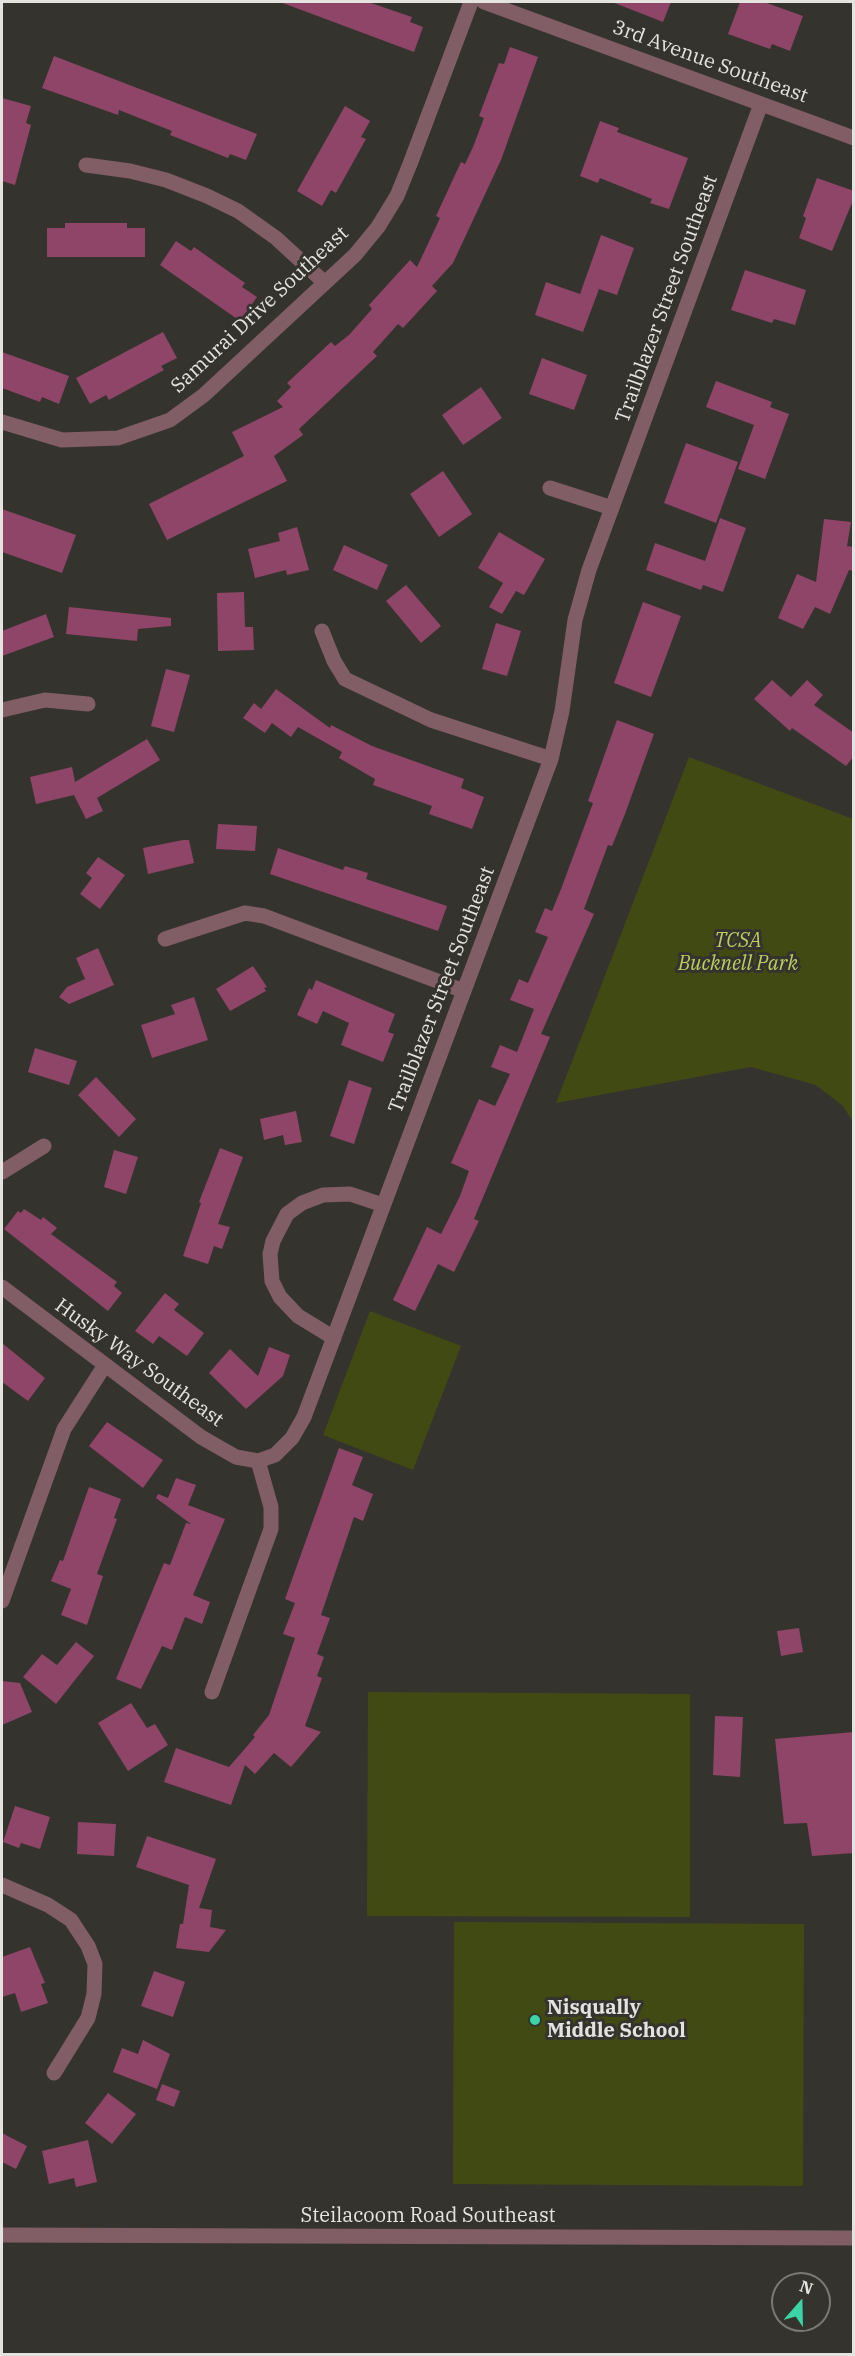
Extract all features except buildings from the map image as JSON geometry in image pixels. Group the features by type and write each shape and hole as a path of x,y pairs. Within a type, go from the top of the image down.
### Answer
{"street":[{"name":"Samurai Drive Southeast","path":"2,422 44,436 81,441 118,438 153,428 170,420 204,395 355,255 378,227 397,196 471,2"},
{"name":"3rd Avenue Southeast","path":"484,2 854,138"},
{"name":"Trailblazer Street Southeast","path":"258,1461 274,1455 292,1438 304,1417 551,759 562,711 575,620 589,570 761,104"},
{"path":"86,165 157,177 207,196 238,211 276,238 325,283"},
{"path":"550,488 612,508"},
{"path":"322,631 334,662 345,679 431,720 551,759"},
{"path":"2,710 45,700 88,704"},
{"path":"165,939 245,913 264,916 464,991"},
{"path":"2,1172 44,1146"},
{"path":"334,1338 297,1316 280,1297 272,1281 270,1254 273,1241 288,1214 302,1203 323,1195 350,1194 383,1205"},
{"name":"Husky Way Southeast","path":"2,1287 201,1437 236,1457 258,1461"},
{"path":"2,1601 64,1429 105,1365"},
{"path":"212,1692 270,1529 271,1507 258,1461"},
{"path":"2,1885 48,1905 71,1920 88,1946 95,1964 94,1994 88,2018 54,2073"},
{"name":"Steilacoom Road Southeast","path":"2,2235 854,2238"}],"green space":[{"name":"TCSA Bucknell Park","path":"689,757 853,819 853,1122 843,1106 816,1085 751,1067 556,1103"},
{"path":"370,1311 461,1346 413,1470 323,1435"},
{"path":"368,1692 690,1694 690,1917 367,1916"},
{"path":"454,1922 804,1924 803,2186 453,2184"}],"place":[{"name":"Nisqually Middle School","path":"535,2020"}]}
